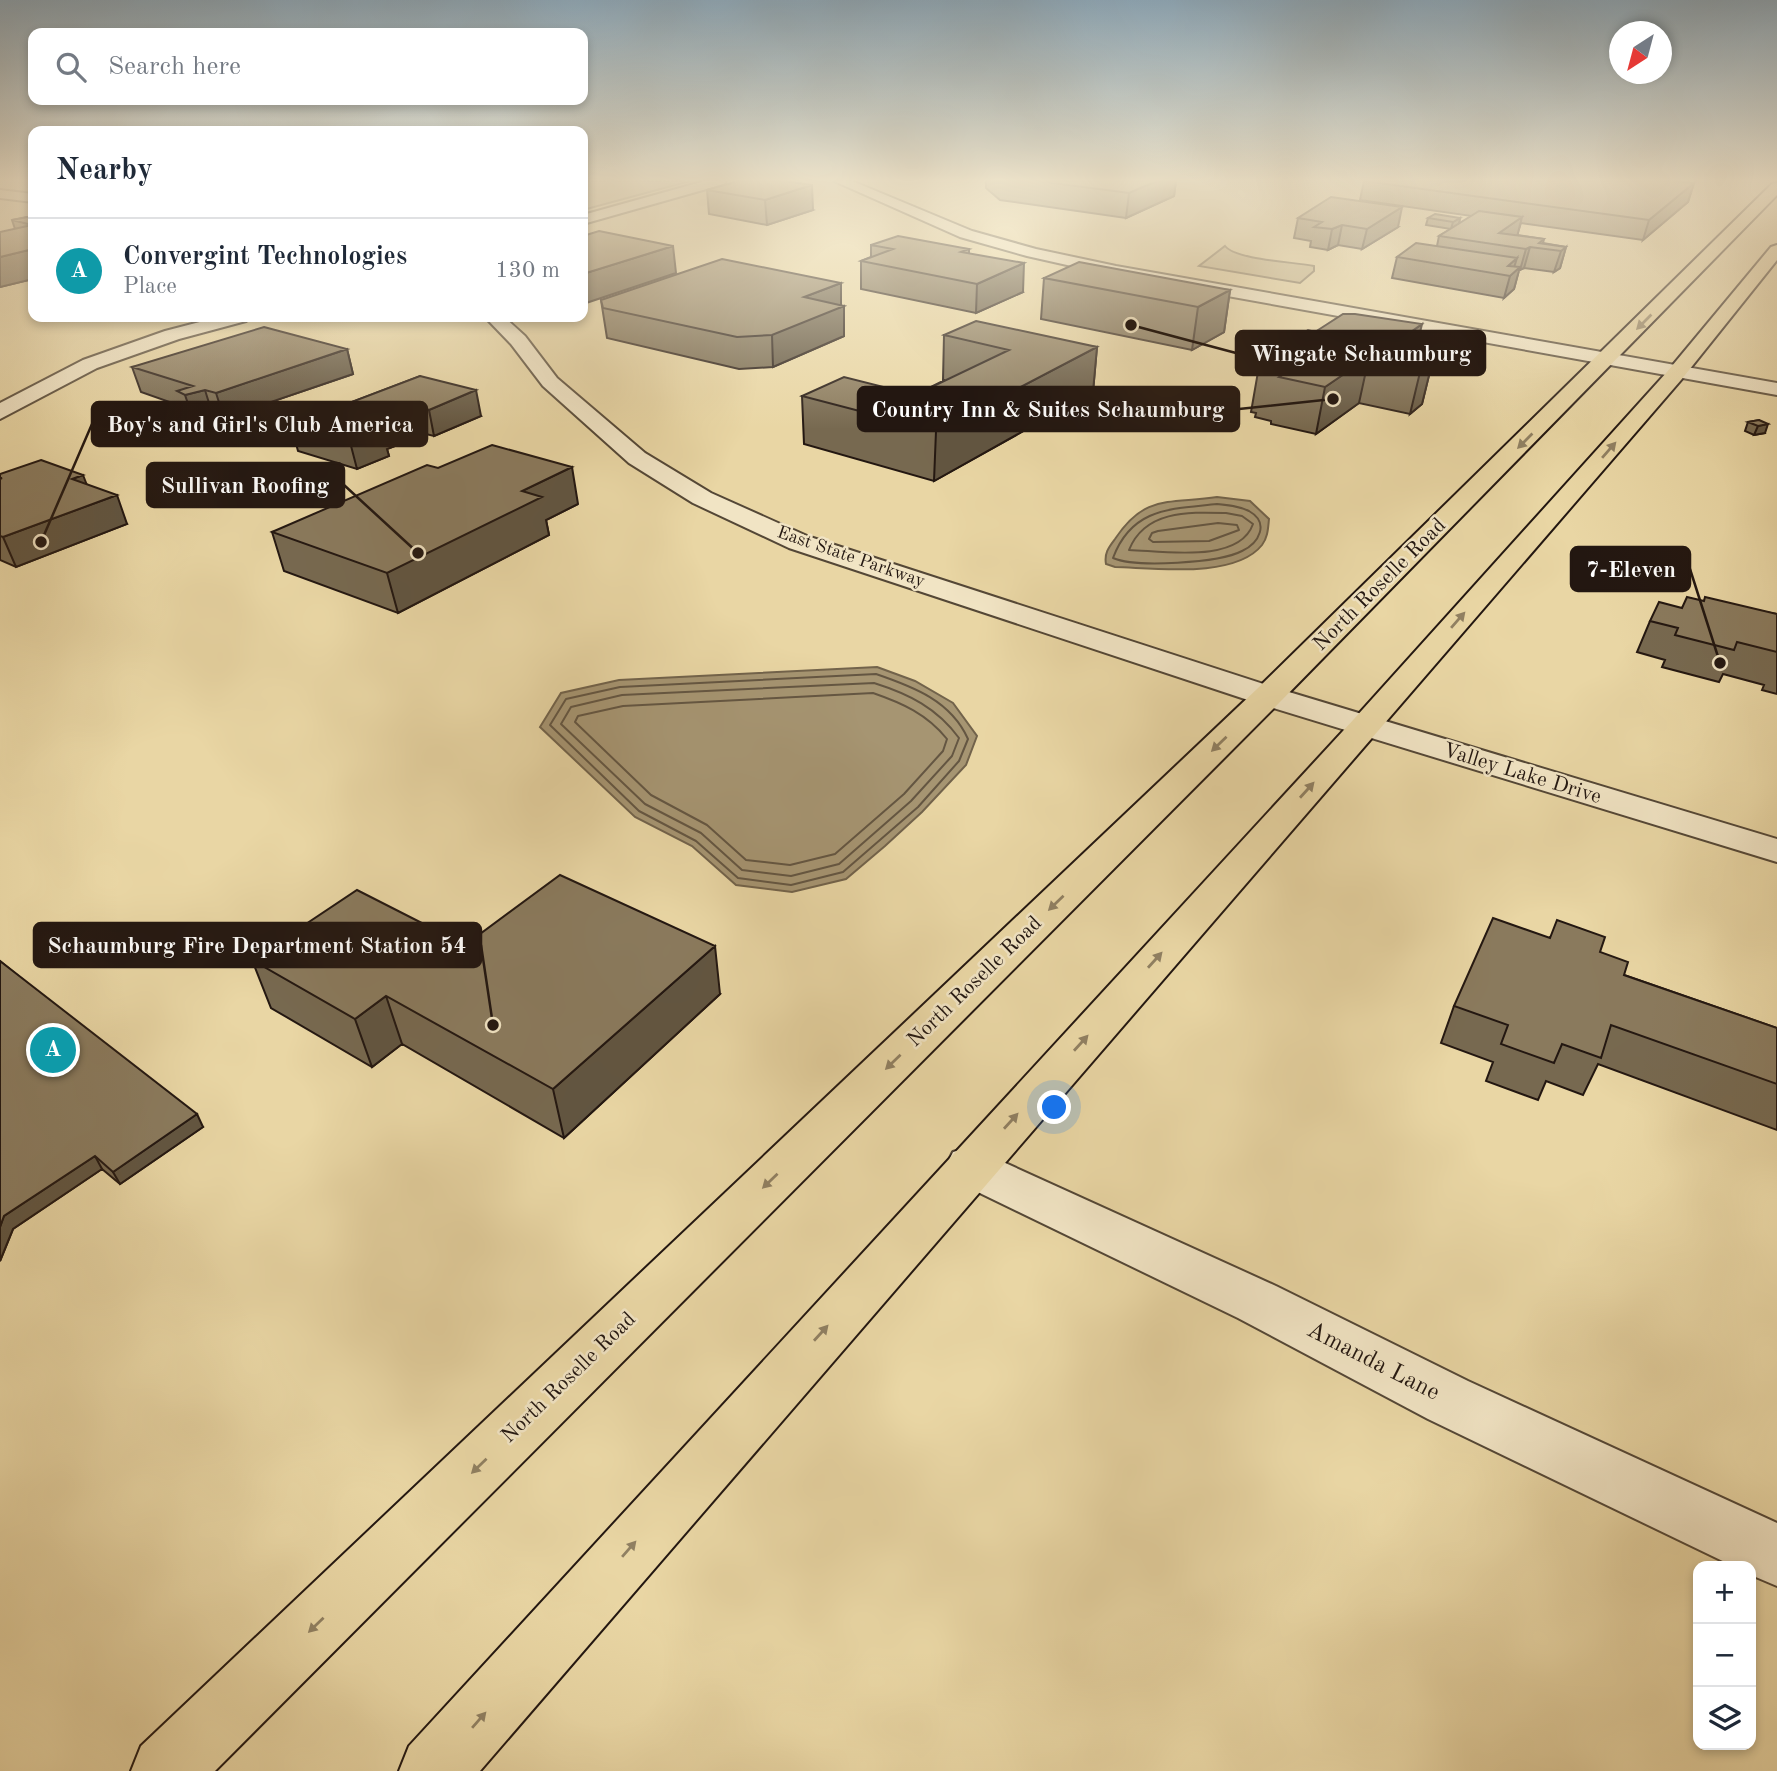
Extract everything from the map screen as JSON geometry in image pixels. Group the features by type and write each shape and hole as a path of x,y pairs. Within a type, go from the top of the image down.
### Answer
{"main road":[{"name":"North Roselle Road","path":"166,1771 1268,696 1701,264"},
{"path":"434,1771 970,1166 1364,727 1678,371 1766,264"}],"street":[{"path":"1082,264 1777,389"},
{"path":"0,412 90,364 172,335 220,322"},
{"name":"East State Parkway","path":"499,322 518,341 550,382 586,416 637,458 702,498 798,542 1268,696"},
{"name":"Valley Lake Drive","path":"1268,696 1777,851"},
{"name":"Amanda Lane","path":"970,1166 1257,1302 1448,1400 1777,1555"}],"shaded area":[{"path":"1202,264 1298,264 1314,266 1314,271 1300,283 1199,266"}],"water":[{"path":"1217,497 1250,501 1269,519 1264,542 1250,556 1233,563 1193,569 1115,567 1106,564 1109,548 1137,514 1159,504"},
{"path":"877,667 915,681 953,703 977,736 966,765 922,812 846,879 792,892 736,885 692,846 635,817 540,727 561,693 619,680"}],"building":[{"path":"588,264 616,264 588,272"},
{"path":"708,264 745,264 841,283 804,297 844,306 772,335 737,337 603,308 601,300"},
{"path":"874,264 1023,264 977,284"},
{"path":"1075,264 1088,264 1230,290 1198,307 1044,278"},
{"path":"1437,264 1511,264 1508,266 1520,267 1510,276"},
{"path":"1343,314 1422,324 1387,349 1433,359 1421,368 1369,357 1325,387 1279,377 1282,375 1263,371 1269,368 1259,366 1293,345 1287,343 1308,330 1315,332"},
{"path":"976,321 1097,347 936,431 802,396 844,377 915,395 1009,350 944,335"},
{"path":"264,327 347,349 216,393 205,390 185,395 177,391 193,386 132,367"},
{"path":"420,376 476,390 429,410 420,407 373,426 383,429 350,442 291,425"},
{"path":"1759,420 1768,424 1758,426 1748,422"},
{"path":"492,445 572,467 522,491 542,497 387,573 272,532 427,465 438,468"},
{"path":"41,460 83,475 72,479 117,495 0,536 0,474"},
{"path":"1687,597 1704,601 1705,597 1777,614 1777,652 1737,642 1734,650 1675,635 1678,628 1650,621 1659,602 1682,608"},
{"path":"560,875 715,946 553,1089 386,996 355,1019 252,960 357,890 465,945"},
{"path":"1493,918 1550,938 1557,920 1605,937 1600,952 1628,962 1624,975 1777,1028 1777,1084 1611,1025 1601,1058 1562,1044 1554,1063 1501,1044 1508,1025 1454,1006"},
{"path":"0,961 197,1114 113,1172 95,1156 4,1216 0,1227"}],"place":[{"name":"Wingate Schaumburg","path":"1131,325"},
{"name":"Country Inn & Suites Schaumburg","path":"1333,399"},
{"name":"Boy's and Girl's Club America","path":"41,542"},
{"name":"Sullivan Roofing","path":"418,553"},
{"name":"7-Eleven","path":"1720,663"},
{"name":"Schaumburg Fire Department Station 54","path":"493,1025"},
{"name":"Convergint Technologies","path":"53,1050"}]}
